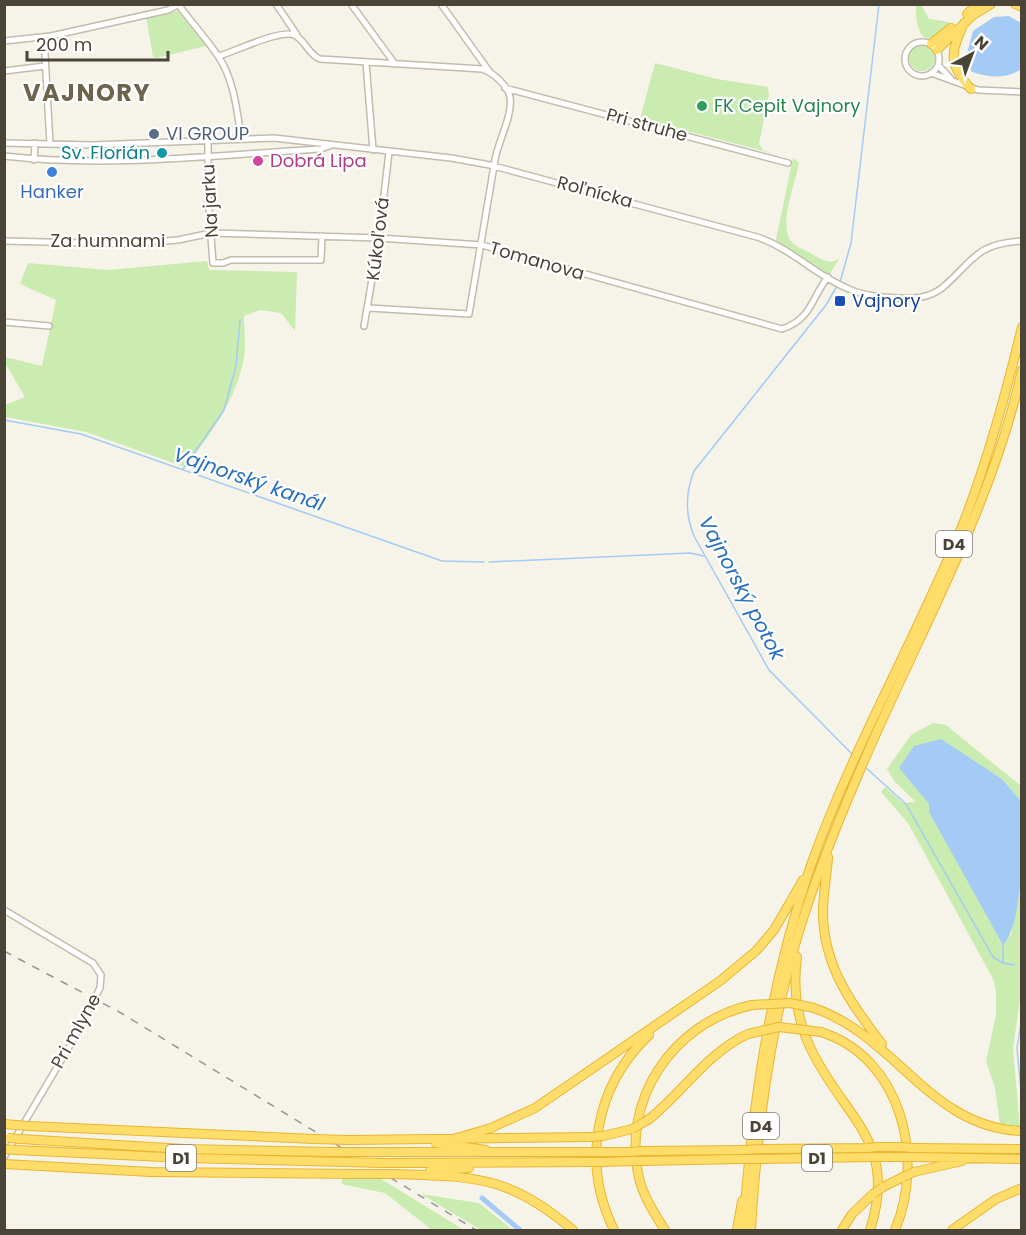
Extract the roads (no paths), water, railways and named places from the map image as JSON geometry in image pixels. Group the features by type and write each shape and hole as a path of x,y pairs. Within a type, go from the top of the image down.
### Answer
{"highway":[{"path":"934,47 978,4"},
{"path":"934,47 991,4"},
{"path":"1016,4 1022,7"},
{"path":"964,23 953,59 958,74 971,89"},
{"name":"D4","path":"744,1230 759,1072 792,925 812,863 849,769 963,522 997,425 1022,327"},
{"name":"D4","path":"751,1230 768,1073 800,927 857,777 972,525 1022,370"},
{"path":"828,849 823,914 829,957 845,995 890,1055"},
{"path":"453,1139 492,1128 535,1108 720,981 756,951 774,930 812,863"},
{"path":"800,927 795,984 804,1033 823,1071 867,1135 876,1161 878,1186 870,1230"},
{"path":"665,1230 646,1199 638,1167 638,1119 647,1088 669,1054 686,1037 712,1018 752,1005 777,1003 814,1008 842,1019 890,1055 943,1104 979,1124 994,1129 1022,1131"},
{"path":"614,1230 604,1210 595,1156 601,1111 614,1078 626,1060 668,1017"},
{"path":"4,1124 348,1140 603,1136 632,1129 648,1120 731,1042 748,1034 779,1027 821,1032 842,1041 864,1056 886,1084 897,1105 905,1130 908,1154 904,1203 895,1230"},
{"name":"D1","path":"6,1138 184,1149 515,1154 877,1147 1022,1149"},
{"path":"409,1139 515,1154"},
{"name":"D1","path":"4,1149 185,1158 381,1163 870,1157 1022,1159"},
{"path":"842,1230 852,1214 873,1194 903,1177 944,1164 996,1158"},
{"path":"5,1162 151,1172 396,1174 466,1177 492,1181 520,1192 573,1230"},
{"path":"396,1174 527,1163"},
{"path":"737,1230 747,1182"},
{"path":"952,1230 996,1199 1022,1188"}],"street":[{"path":"276,4 297,36 315,57 490,72"},
{"path":"351,4 394,64"},
{"path":"369,308 469,314 494,166 510,96 441,4"},
{"path":"4,41 44,37 144,16 178,5 219,56 226,70 248,152"},
{"path":"219,56 285,32 290,24"},
{"path":"285,32 297,36"},
{"path":"44,37 50,144"},
{"path":"952,81 938,65 934,47 921,41 912,45 905,60 915,74 931,73 971,89 1022,92"},
{"path":"366,63 373,150"},
{"path":"931,73 938,65"},
{"path":"4,70 45,66"},
{"name":"Pri struhe","path":"506,88 788,163"},
{"name":"Roľnícka","path":"4,143 114,144 244,137 302,141 494,166 757,237 781,247 842,286 870,295 922,297 939,290 981,250 1002,243 1020,241"},
{"name":"Na jarku","path":"208,139 213,263 231,260 321,260 322,236"},
{"path":"302,141 305,146 302,150"},
{"path":"34,160 35,143"},
{"name":"Roľnícka","path":"4,156 34,160 148,160 321,149 332,145"},
{"name":"Kúkoľová","path":"364,326 369,308 389,152"},
{"name":"Tomanova","path":"211,233 379,238 482,245 782,329 794,325 807,314 828,277"},
{"name":"Za humnami","path":"4,241 127,244 211,233"},
{"path":"4,322 49,326"},
{"name":"Pri mlyne","path":"4,910 93,963 102,980 72,1042 5,1162"}],"water":[{"path":"1009,16 1021,23 1021,69 1004,76 972,72 965,61 973,31 994,17"},
{"path":"941,739 1002,779 1021,801 1022,855 1019,898 1010,933 1003,945 929,812 929,804 899,768 914,746"}],"waterway":[{"name":"Vajnorský potok","path":"840,282 851,243 879,4"},
{"name":"Vajnorský potok","path":"837,286 826,305 694,471 687,505 689,521 695,538 769,670 853,755"},
{"path":"183,469 224,410 236,366 240,320"},
{"name":"Vajnorský kanál","path":"4,420 81,434 442,561 484,562"},
{"name":"Vajnorský kanál","path":"489,562 690,553 703,556"},
{"name":"Vajnorský potok","path":"865,767 906,804 993,957 1003,963 1014,965"},
{"path":"1003,945 1003,962"},
{"path":"1022,1017 1017,1048 1022,1102"},
{"path":"482,1198 520,1230"}],"railway":[{"path":"4,951 121,1013 476,1230"}],"place":[{"name":"FK Cepit Vajnory","path":"702,106"},
{"name":"VI GROUP","path":"154,134"},
{"name":"Sv. Florián","path":"162,153"},
{"name":"Dobrá Lipa","path":"258,161"},
{"name":"Hanker","path":"52,172"},
{"name":"Vajnory","path":"840,301"}],"district":[{"name":"VAJNORY","path":"87,93"}]}
